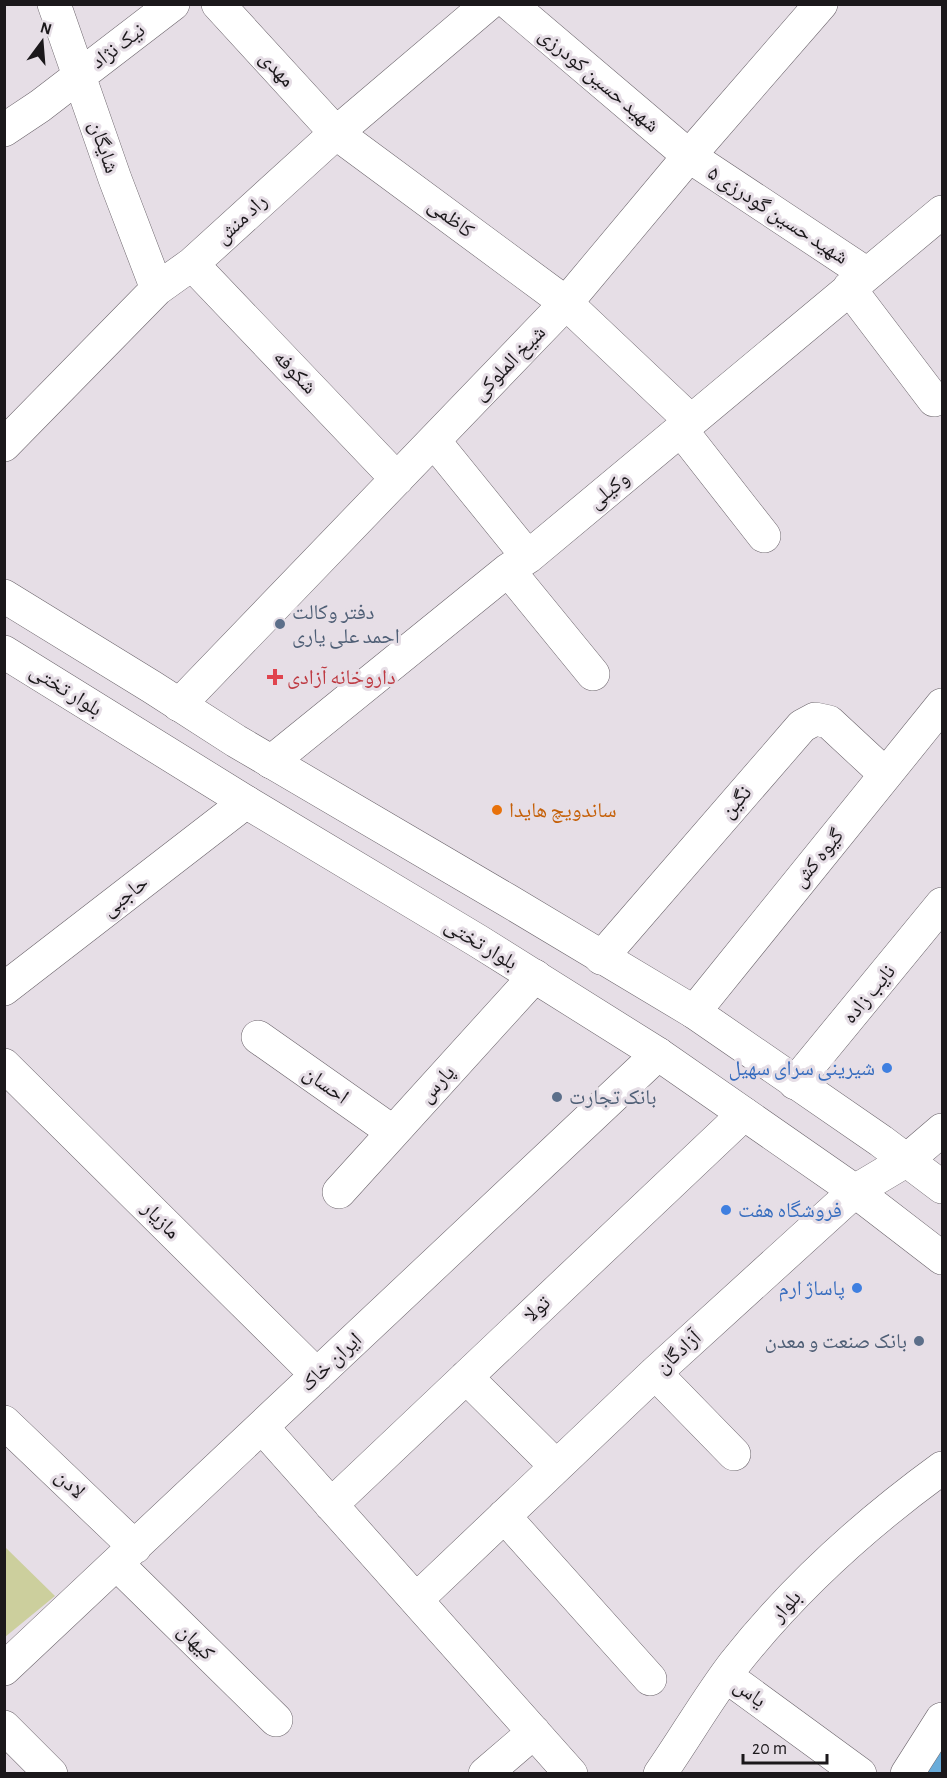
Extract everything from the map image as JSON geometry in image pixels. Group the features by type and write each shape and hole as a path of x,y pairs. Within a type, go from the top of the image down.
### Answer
{"street":[{"name":"شایگان","path":"54,4 115,179 157,289"},
{"name":"نیک نژاد","path":"4,130 40,106 173,4"},
{"name":"مهدی","path":"218,4 336,133"},
{"name":"شهید حسین کودرزی","path":"510,4 689,156"},
{"name":"شیخ الملوکی","path":"147,740 566,303 689,156 821,4"},
{"name":"راد منش","path":"4,445 157,289 192,264 478,7"},
{"name":"کاظمی","path":"336,133 566,303 686,426 764,536"},
{"name":"شهید حسین گودرزی ۵","path":"689,156 858,281 934,400"},
{"name":"وکیلی","path":"271,762 686,426 942,212"},
{"name":"شکوفه","path":"192,264 397,479"},
{"path":"434,441 593,674"},
{"path":"4,596 271,762 694,1012 907,1160 942,1187"},
{"name":"بلوار تختی","path":"4,652 246,802 535,976 658,1054 855,1191 942,1258"},
{"name":"گیوه کش","path":"694,1012 942,705"},
{"name":"نگین","path":"601,958 802,726 815,719 829,722 885,774"},
{"name":"حاجبی","path":"4,989 246,802"},
{"name":"نایب زاده","path":"795,1083 942,904"},
{"name":"پارس","path":"339,1192 535,976"},
{"name":"احسان","path":"258,1037 393,1132"},
{"name":"ایران خاک","path":"4,1669 658,1054"},
{"name":"مازیار","path":"4,1065 317,1375"},
{"name":"تولا","path":"331,1505 744,1114"},
{"name":"آزادگان","path":"416,1600 655,1373 855,1191 907,1160 942,1130"},
{"path":"655,1373 734,1454"},
{"path":"466,1377 556,1466"},
{"name":"لادن","path":"4,1422 126,1555"},
{"path":"262,1428 571,1773"},
{"name":"بلوار","path":"660,1773 734,1665 797,1592 859,1533 942,1468"},
{"path":"504,1516 650,1679"},
{"name":"کیهان","path":"126,1555 276,1720"},
{"name":"یاس","path":"726,1676 860,1773"},
{"path":"907,1773 942,1719"},
{"path":"4,1727 51,1773"},
{"path":"485,1773 534,1732"}],"green space":[{"path":"5,1547 55,1596 4,1637"}],"waterway":[{"path":"928,1774 942,1750"}],"place":[{"name":"دفتر وکالت احمد علی یاری","path":"280,624"},
{"name":"داروخانه آزادی","path":"275,677"},
{"name":"ساندویچ هایدا","path":"497,810"},
{"name":"شیرینی سرای سهیل","path":"887,1068"},
{"name":"بانک تجارت","path":"557,1097"},
{"name":"فروشگاه هفت","path":"726,1210"},
{"name":"پاساژ ارم","path":"857,1288"},
{"name":"بانک صنعت و معدن","path":"919,1341"}]}
